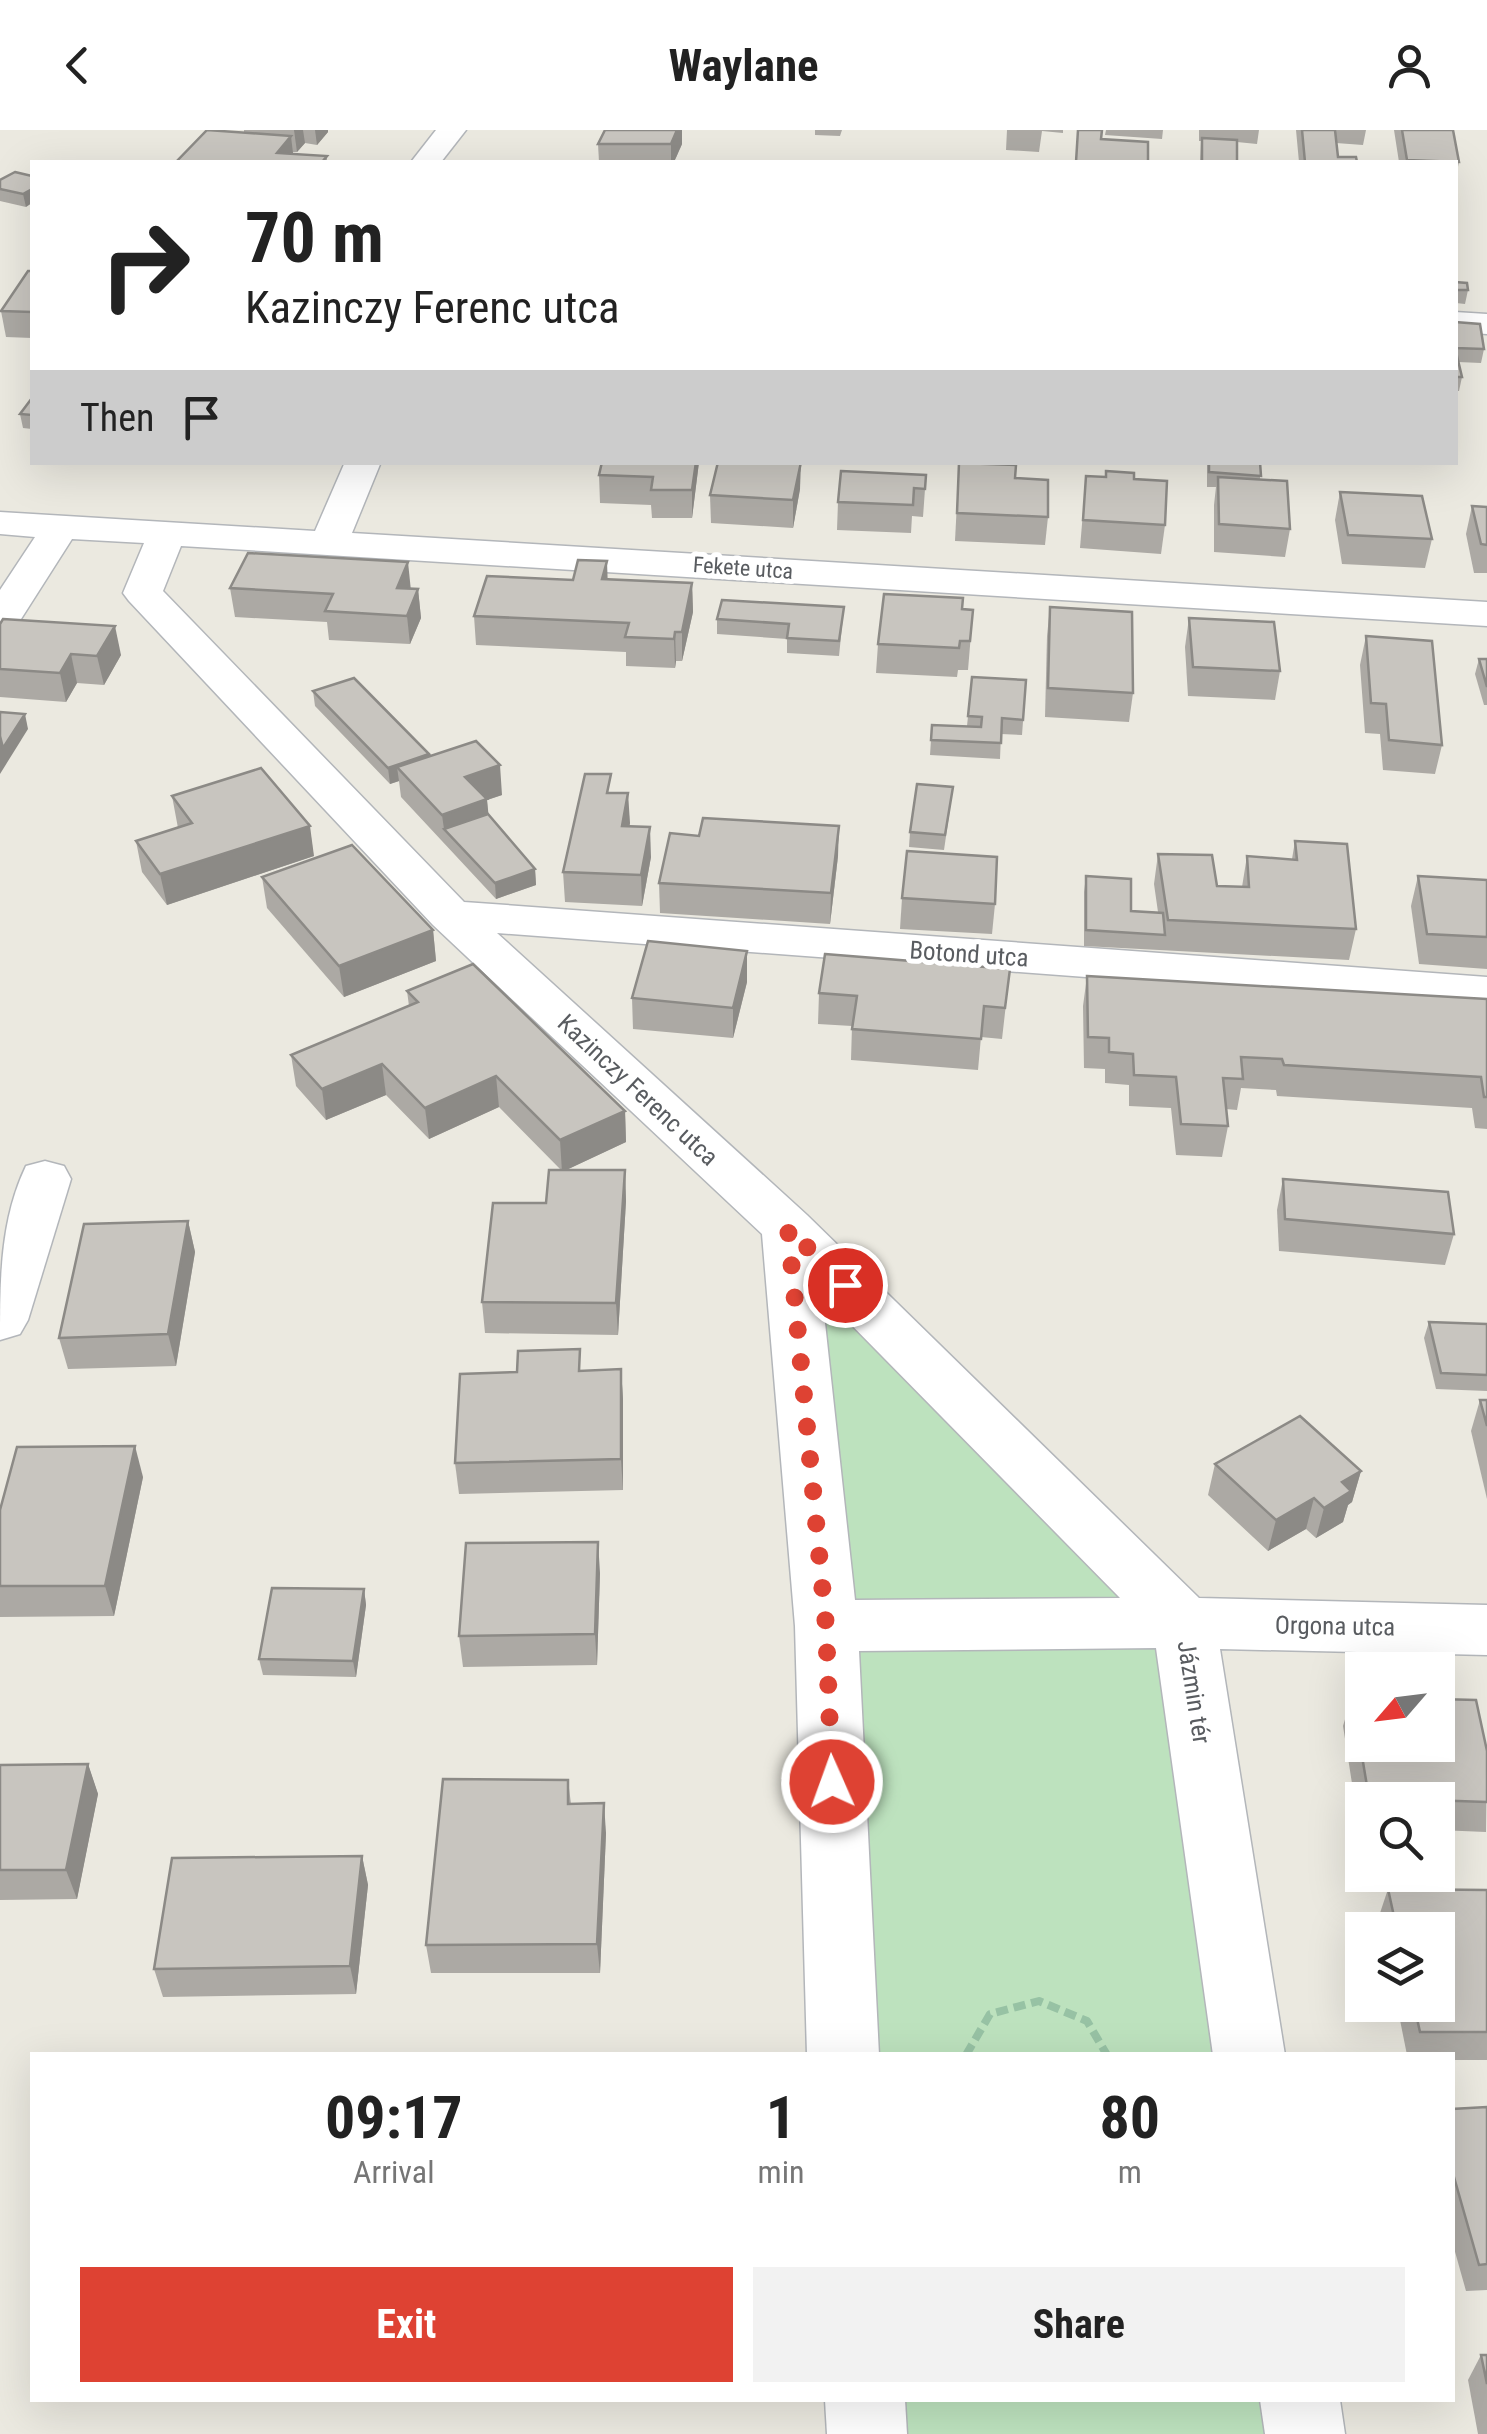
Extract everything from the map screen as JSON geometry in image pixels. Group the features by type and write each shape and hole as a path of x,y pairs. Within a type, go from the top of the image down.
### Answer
{"street":[{"path":"428,160 451,130"},
{"path":"1458,322 1487,324"},
{"path":"328,543 362,465"},
{"name":"Fekete utca","path":"0,524 1487,614"},
{"path":"0,621 60,527"},
{"name":"Kazinczy Ferenc utca","path":"166,536 143,593 450,915 788,1228 1184,1623"},
{"name":"Botond utca","path":"450,915 1487,992"},
{"path":"0,1320 44,1179"},
{"path":"788,1228 826,1626 843,2052"},
{"name":"Jázmin tér","path":"826,1626 1184,1623 1248,2052"},
{"name":"Orgona utca","path":"1184,1623 1487,1630"},
{"path":"865,2402 867,2434"},
{"path":"1300,2402 1306,2434"}],"path":[{"path":"968,2052 990,2014 1038,2001 1087,2021 1105,2052"}],"green space":[{"path":"788,1228 1184,1623 1249,2052 843,2052"},
{"path":"865,2402 1300,2402 1305,2434 867,2434"}],"building":[{"path":"207,130 291,136 277,153 327,156 324,160 178,160"},
{"path":"605,130 677,130 671,144 598,144"},
{"path":"1078,130 1102,130 1101,139 1148,142 1148,160 1076,160"},
{"path":"1302,130 1335,130 1338,157 1357,160 1305,160"},
{"path":"1402,130 1453,130 1459,162 1407,160"},
{"path":"1202,138 1237,140 1237,160 1202,160"},
{"path":"15,172 30,176 30,190 23,194 0,189 0,180"},
{"path":"28,271 30,271 30,312 1,311"},
{"path":"1458,282 1467,283 1468,290 1458,290"},
{"path":"1458,322 1480,324 1484,349 1458,348"},
{"path":"30,401 30,415 20,414"},
{"path":"601,465 696,465 692,490 651,490 653,477 599,475"},
{"path":"717,465 800,465 793,500 710,495"},
{"path":"959,465 1016,465 1015,478 1048,480 1048,517 957,513"},
{"path":"1209,465 1260,465 1261,476 1209,472"},
{"path":"841,471 926,475 925,489 914,488 913,505 838,502"},
{"path":"1106,471 1134,473 1134,479 1167,481 1165,525 1083,520 1086,476 1106,477"},
{"path":"1218,477 1287,481 1290,529 1219,524"},
{"path":"1340,492 1422,496 1432,539 1348,535"},
{"path":"1472,506 1487,507 1487,545 1481,544"},
{"path":"248,553 408,562 397,588 418,589 407,616 325,611 333,594 230,588"},
{"path":"578,560 607,561 602,579 692,583 682,632 675,632 674,639 625,637 629,623 474,616 487,576 573,580"},
{"path":"884,594 963,598 962,609 973,610 970,641 960,641 959,648 878,644"},
{"path":"722,600 844,607 839,641 787,638 789,624 717,619"},
{"path":"1050,607 1132,612 1133,693 1048,688"},
{"path":"1189,618 1274,622 1280,671 1193,667"},
{"path":"3,619 115,626 97,656 71,654 60,673 0,669"},
{"path":"1366,636 1432,641 1442,745 1389,740 1386,704 1371,703"},
{"path":"1479,659 1487,659 1487,687"},
{"path":"972,677 1026,680 1023,720 1002,718 1001,743 931,740 932,725 981,727 982,717 968,716"},
{"path":"354,678 429,754 388,768 313,691"},
{"path":"0,712 25,714 3,748 0,736"},
{"path":"476,741 500,765 465,777 487,799 442,815 397,767"},
{"path":"261,768 310,826 160,874 136,841 192,823 172,796"},
{"path":"585,774 611,774 607,793 628,793 622,826 650,827 641,875 563,872"},
{"path":"917,784 953,787 945,835 910,832"},
{"path":"488,814 535,869 495,883 444,829"},
{"path":"703,818 839,826 831,893 659,883 670,833 699,836"},
{"path":"1295,841 1347,844 1356,929 1168,920 1158,854 1212,855 1217,886 1249,887 1247,856 1297,860"},
{"path":"352,845 433,930 339,966 262,877"},
{"path":"907,851 997,857 995,904 902,898"},
{"path":"1086,876 1131,879 1131,911 1163,913 1165,935 1086,930"},
{"path":"1418,876 1487,880 1487,937 1427,934"},
{"path":"648,941 747,951 733,1008 632,998"},
{"path":"825,954 1010,969 1005,1008 984,1006 981,1039 852,1029 857,996 819,993"},
{"path":"473,964 625,1111 560,1140 496,1076 425,1108 382,1064 322,1089 291,1055 418,1002 407,991"},
{"path":"1087,976 1487,999 1487,1097 1481,1077 1284,1065 1282,1059 1241,1057 1243,1079 1223,1078 1228,1126 1181,1124 1176,1077 1134,1075 1133,1054 1109,1052 1109,1038 1088,1037"},
{"path":"549,1170 625,1170 616,1303 482,1302 493,1203 546,1203"},
{"path":"1283,1179 1448,1192 1454,1234 1285,1219"},
{"path":"188,1221 168,1334 59,1338 84,1224"},
{"path":"1429,1322 1487,1324 1487,1375 1441,1373"},
{"path":"580,1349 579,1371 621,1369 621,1459 455,1463 460,1374 517,1372 518,1351"},
{"path":"1480,1400 1487,1400 1487,1426"},
{"path":"1300,1416 1361,1471 1342,1482 1351,1491 1324,1508 1314,1498 1276,1520 1215,1464"},
{"path":"135,1446 105,1586 0,1586 0,1510 17,1447"},
{"path":"598,1542 595,1634 459,1636 466,1543"},
{"path":"272,1588 364,1589 353,1661 259,1659"},
{"path":"1455,1699 1476,1700 1487,1751 1487,1802 1455,1801 1455,1782 1366,1782 1363,1762 1455,1762"},
{"path":"88,1764 66,1870 0,1870 0,1765"},
{"path":"443,1779 568,1780 568,1804 604,1803 597,1944 426,1945"},
{"path":"362,1856 350,1966 154,1969 172,1858"},
{"path":"1487,1890 1487,2032 1420,2032 1418,2022 1455,2022 1455,1912 1393,1912 1389,1892"},
{"path":"1487,2107 1487,2264 1479,2265 1455,2181 1455,2109"},
{"path":"1481,2355 1487,2355 1487,2384"}],"route":[{"path":"832,1782 826,1626 788,1228 845,1285"}]}
